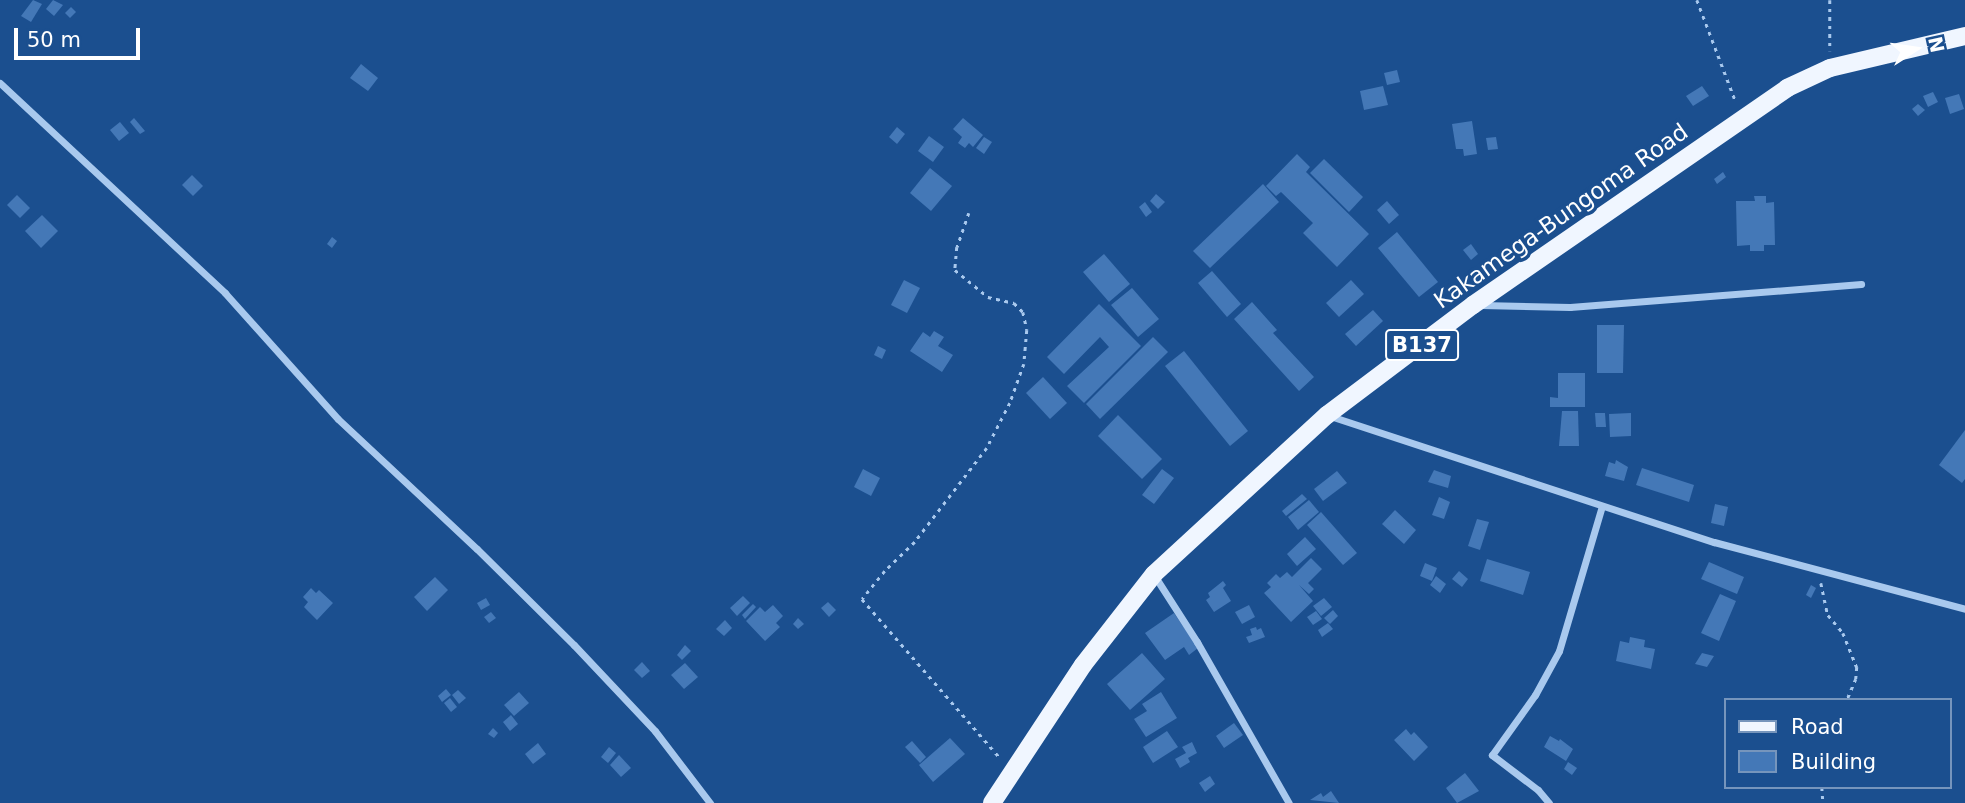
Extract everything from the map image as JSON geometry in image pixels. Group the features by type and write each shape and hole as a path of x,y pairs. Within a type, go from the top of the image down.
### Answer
{"main road":[{"name":"Kakamega-Bungoma Road","path":"992,803 1083,664 1154,575 1328,415 1474,304 1787,88 1830,68 1965,36"}],"street":[{"path":"0,83 225,293 338,419 477,549 574,645 655,731 710,803"},
{"path":"1474,304 1570,307 1861,284"},
{"path":"1328,415 1714,542 1965,609"},
{"path":"1549,803 1538,790 1492,755 1535,695 1559,651 1602,506"},
{"path":"1154,575 1197,642 1289,803"}],"path":[{"path":"1697,0 1742,118"},
{"path":"1830,0 1830,68"},
{"path":"970,213 957,247 955,270 988,297 1014,303 1023,312 1027,330 1024,364 1010,403 987,448 915,542 885,570 862,598 1012,770"},
{"path":"1819,570 1828,615 1843,632 1857,667 1856,679 1848,698"}],"building":[{"path":"33,0 42,4 31,22 21,16"},
{"path":"53,0 63,5 54,16 46,9"},
{"path":"71,7 76,12 70,18 65,13"},
{"path":"361,64 378,78 368,91 350,78"},
{"path":"1397,70 1400,82 1387,85 1384,73"},
{"path":"1383,86 1388,105 1364,110 1360,91"},
{"path":"1702,86 1709,96 1693,106 1686,96"},
{"path":"1933,92 1938,102 1928,107 1923,96"},
{"path":"1959,94 1964,109 1950,114 1945,98"},
{"path":"1918,104 1925,110 1918,116 1912,109"},
{"path":"134,118 145,131 140,134 130,122"},
{"path":"963,118 983,135 973,147 969,143 965,148 958,143 962,137 953,129"},
{"path":"1472,121 1477,154 1464,156 1463,149 1456,149 1452,124"},
{"path":"120,122 129,133 119,141 110,130"},
{"path":"897,127 905,134 897,144 889,137"},
{"path":"929,136 944,147 933,162 918,151"},
{"path":"984,137 992,142 984,154 976,148"},
{"path":"1496,137 1498,149 1488,150 1486,138"},
{"path":"1297,154 1310,167 1306,172 1369,234 1337,267 1303,233 1313,223 1281,192 1276,196 1266,186"},
{"path":"1324,159 1363,197 1349,212 1310,173"},
{"path":"930,168 952,186 931,211 910,193"},
{"path":"1723,172 1726,177 1717,184 1714,179"},
{"path":"192,175 203,186 193,196 182,185"},
{"path":"1263,184 1279,202 1210,268 1193,251"},
{"path":"1156,194 1165,202 1158,209 1150,201"},
{"path":"17,195 30,208 20,218 7,205"},
{"path":"1754,196 1766,196 1766,203 1774,202 1775,245 1764,245 1764,251 1750,251 1750,245 1737,246 1736,201 1755,201"},
{"path":"1387,201 1399,215 1389,224 1377,210"},
{"path":"1145,202 1152,212 1146,217 1139,207"},
{"path":"42,215 58,231 41,248 25,231"},
{"path":"1397,232 1438,282 1419,297 1378,248"},
{"path":"332,237 337,241 332,248 327,244"},
{"path":"1471,244 1478,254 1471,260 1463,250"},
{"path":"1104,254 1130,284 1109,302 1083,272"},
{"path":"1212,271 1241,304 1227,317 1198,283"},
{"path":"904,280 920,288 907,313 891,305"},
{"path":"1351,280 1364,294 1339,317 1326,303"},
{"path":"1132,288 1159,319 1138,337 1111,305"},
{"path":"1252,302 1277,330 1273,333 1314,377 1299,391 1234,319"},
{"path":"1099,304 1141,346 1084,403 1067,386 1109,347 1100,337 1064,374 1047,357"},
{"path":"1373,310 1383,321 1356,346 1345,334"},
{"path":"1597,325 1624,325 1623,373 1597,373"},
{"path":"934,331 944,337 938,346 953,355 942,372 910,351 923,332 930,337"},
{"path":"1153,337 1168,352 1100,419 1086,404"},
{"path":"878,346 886,350 882,359 874,355"},
{"path":"1184,351 1248,431 1230,446 1165,366"},
{"path":"1558,373 1585,373 1585,407 1550,407 1550,397 1558,398"},
{"path":"1043,377 1067,403 1050,419 1026,393"},
{"path":"1562,411 1578,411 1579,446 1559,446"},
{"path":"1595,413 1605,413 1606,427 1596,427"},
{"path":"1631,413 1631,436 1610,437 1609,414"},
{"path":"1118,415 1162,459 1142,479 1098,436"},
{"path":"1965,430 1965,479 1962,483 1939,465"},
{"path":"1616,460 1628,467 1624,481 1605,476 1609,462 1615,464"},
{"path":"1642,468 1694,485 1689,502 1636,485"},
{"path":"863,469 880,478 871,496 854,487"},
{"path":"1162,469 1174,478 1154,504 1142,495"},
{"path":"1434,470 1451,476 1448,488 1428,482"},
{"path":"1337,471 1347,483 1323,501 1314,489"},
{"path":"1302,494 1307,499 1286,516 1282,511"},
{"path":"1439,497 1450,502 1444,519 1432,515"},
{"path":"1309,500 1319,512 1298,530 1288,517"},
{"path":"1715,504 1728,507 1724,526 1711,523"},
{"path":"1395,510 1416,530 1404,544 1382,524"},
{"path":"1321,512 1357,553 1343,565 1307,525"},
{"path":"1477,519 1489,522 1480,550 1468,546"},
{"path":"1305,537 1316,549 1297,566 1287,554"},
{"path":"1311,558 1322,569 1308,583 1314,589 1309,594 1299,585 1313,601 1291,622 1264,593 1271,587 1267,583 1276,574 1280,578 1287,572 1292,577"},
{"path":"1487,559 1530,572 1523,595 1480,581"},
{"path":"1709,562 1744,577 1737,594 1701,579"},
{"path":"1425,563 1437,568 1432,581 1420,576"},
{"path":"1459,571 1468,579 1462,587 1452,579"},
{"path":"1436,576 1446,584 1440,593 1430,585"},
{"path":"435,577 448,590 427,611 414,597"},
{"path":"1223,581 1226,585 1223,588 1231,601 1214,612 1206,600 1210,597 1208,593"},
{"path":"1811,585 1816,588 1811,598 1806,595"},
{"path":"311,588 316,593 319,590 333,603 317,620 304,607 308,602 303,597"},
{"path":"1720,594 1736,601 1719,641 1701,633"},
{"path":"743,596 750,603 737,616 730,608"},
{"path":"486,598 490,605 481,610 477,603"},
{"path":"1324,598 1332,607 1321,616 1313,606"},
{"path":"828,602 836,610 829,617 821,608"},
{"path":"753,604 756,607 745,619 742,615"},
{"path":"773,605 783,616 776,623 780,627 765,641 746,621 760,607 765,612"},
{"path":"1249,605 1255,617 1242,624 1235,612"},
{"path":"1333,610 1338,616 1330,624 1324,618"},
{"path":"1316,611 1322,619 1313,625 1307,617"},
{"path":"491,612 496,618 489,623 484,617"},
{"path":"1174,613 1198,648 1189,655 1184,647 1165,660 1145,633"},
{"path":"798,618 804,624 798,629 793,624"},
{"path":"725,620 732,628 724,636 716,629"},
{"path":"1328,623 1333,629 1322,637 1318,630"},
{"path":"1256,627 1257,630 1261,628 1265,637 1249,643 1246,637 1252,635 1250,629"},
{"path":"1630,637 1645,640 1644,647 1655,649 1651,669 1616,661 1620,641 1629,643"},
{"path":"685,645 691,651 682,660 677,655"},
{"path":"1142,653 1165,679 1130,710 1107,684"},
{"path":"1702,653 1714,656 1707,667 1695,664"},
{"path":"642,662 650,671 642,678 634,670"},
{"path":"685,663 698,677 684,689 671,675"},
{"path":"446,689 451,695 442,702 438,696"},
{"path":"458,690 466,698 459,704 452,695"},
{"path":"519,692 529,703 514,716 504,705"},
{"path":"1161,692 1177,718 1146,737 1134,719 1147,711 1142,704"},
{"path":"450,698 457,707 451,712 444,703"},
{"path":"511,715 518,724 510,731 503,722"},
{"path":"1234,723 1243,735 1224,748 1216,736"},
{"path":"493,728 498,733 494,738 488,734"},
{"path":"1406,729 1411,735 1414,732 1428,747 1414,761 1394,740"},
{"path":"1167,731 1178,747 1153,763 1143,747"},
{"path":"1550,736 1559,741 1560,739 1573,749 1566,761 1544,747"},
{"path":"950,738 965,754 933,782 919,765"},
{"path":"912,741 926,757 920,763 905,747"},
{"path":"1192,742 1197,753 1188,758 1190,762 1180,768 1175,759 1186,753 1182,747"},
{"path":"538,743 546,754 533,764 525,754"},
{"path":"609,747 616,753 608,763 601,757"},
{"path":"619,755 631,768 621,777 610,765"},
{"path":"1568,762 1577,768 1572,775 1564,769"},
{"path":"1465,773 1479,791 1457,803 1446,788"},
{"path":"1210,776 1215,784 1205,792 1199,783"},
{"path":"1331,791 1339,803 1310,800 1321,793 1323,797"}]}
